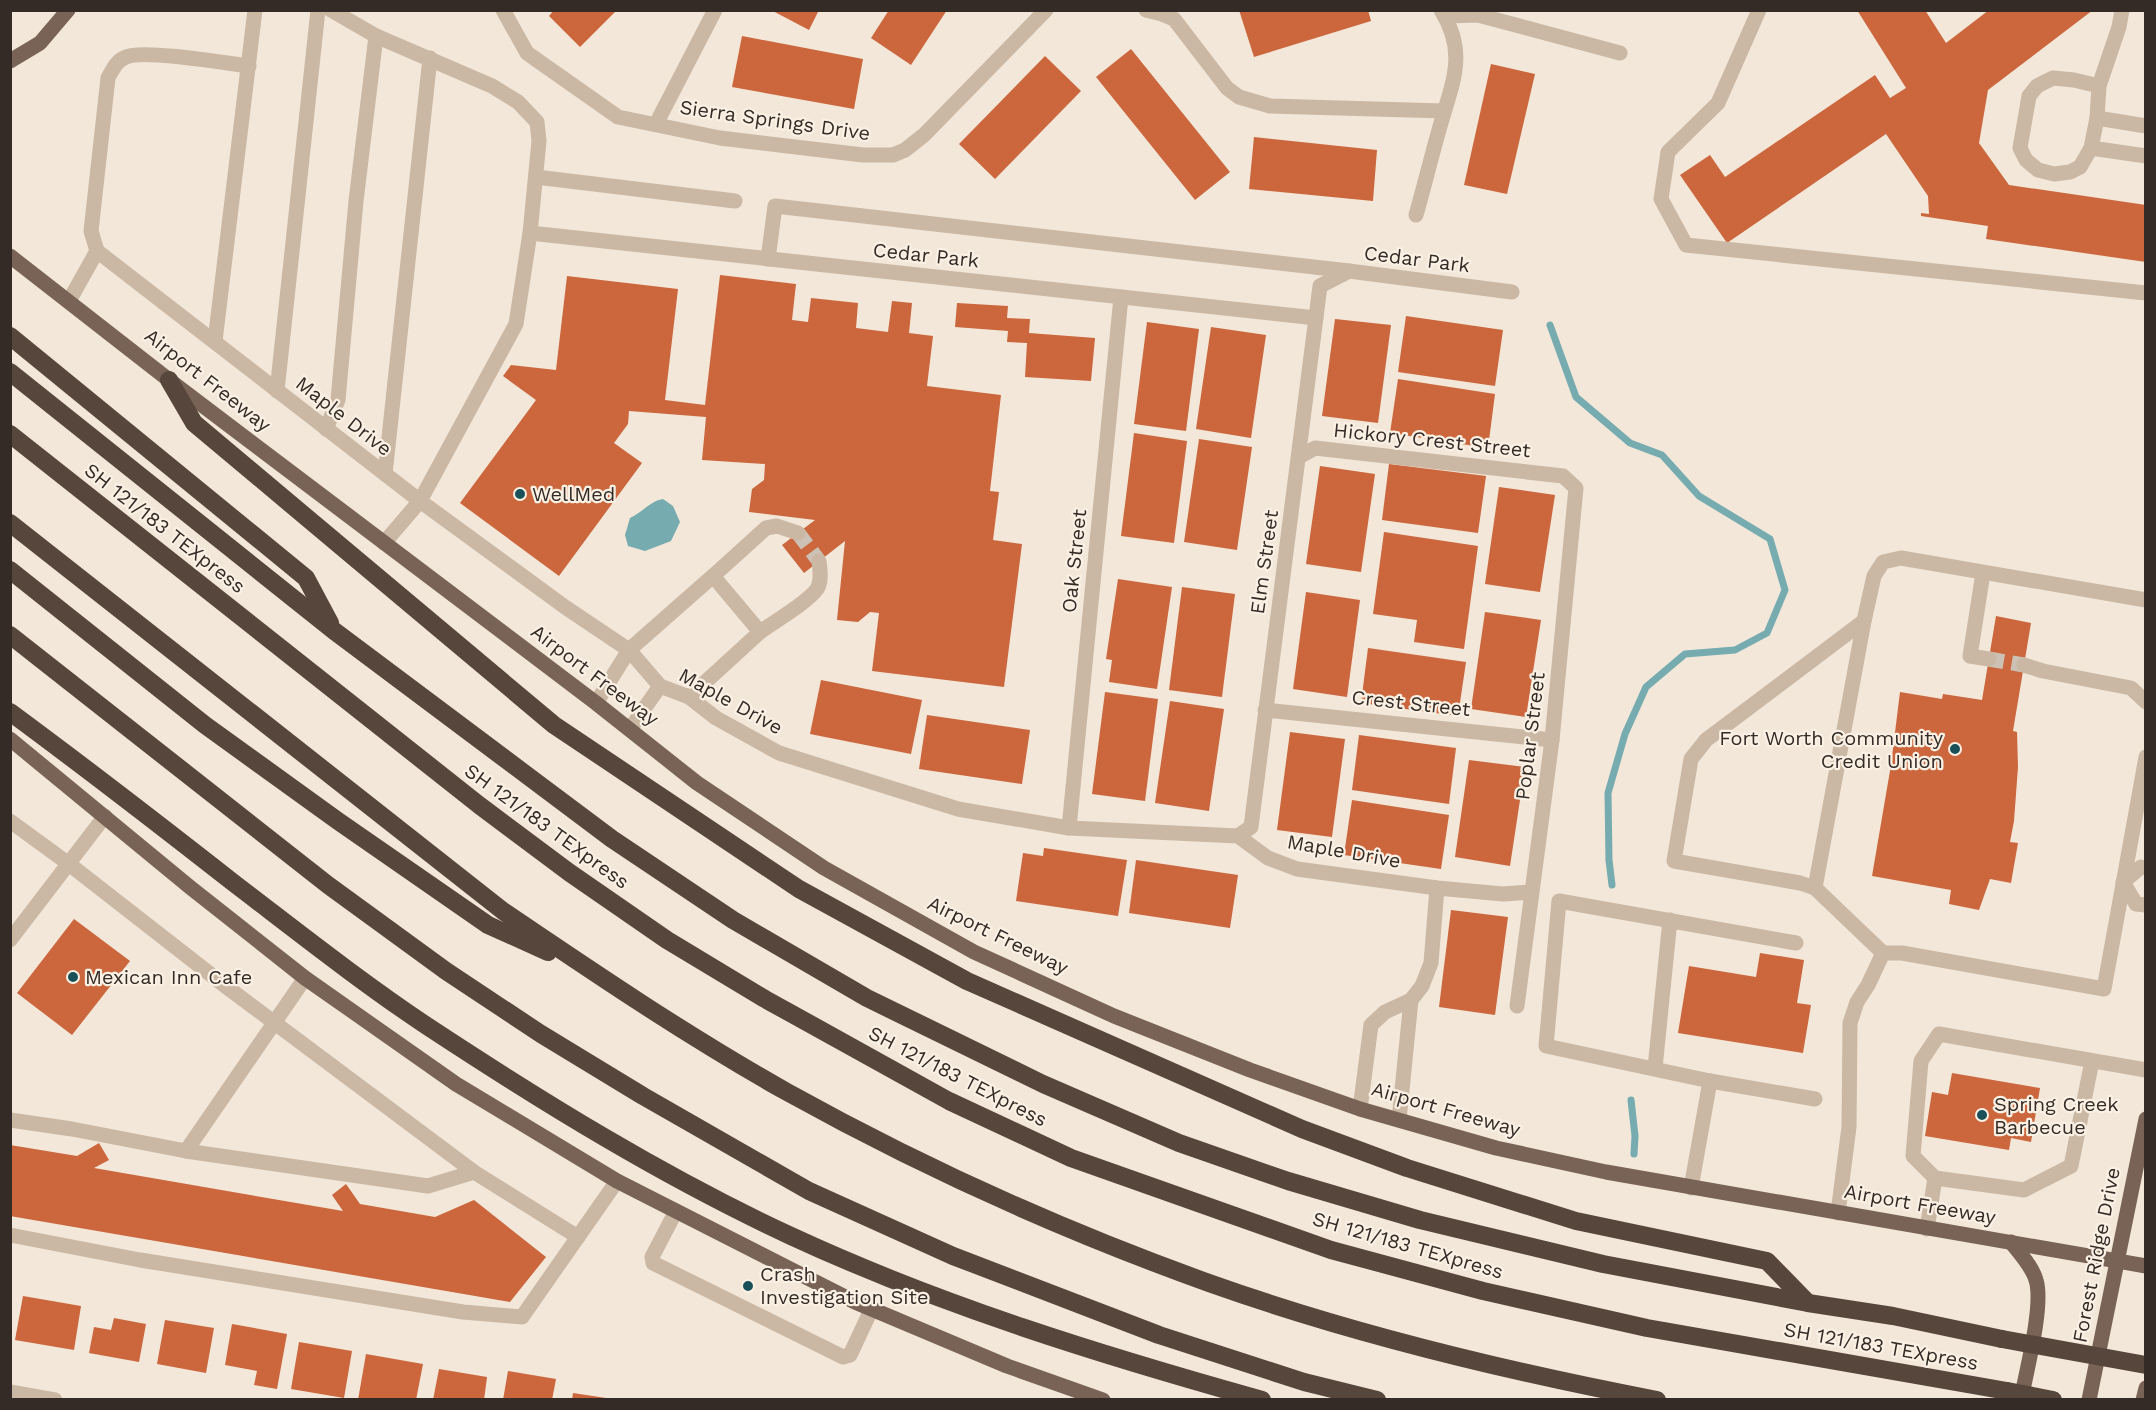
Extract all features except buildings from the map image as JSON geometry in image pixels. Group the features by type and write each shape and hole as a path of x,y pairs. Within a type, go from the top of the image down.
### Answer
{"highway":[{"path":"10,336 306,578 333,630"},
{"path":"10,372 333,630 612,839 733,920 867,998 1042,1084 1179,1143 1288,1181 1420,1220 1603,1264 1809,1303 1893,1316 2145,1365"},
{"path":"169,380 194,423 554,725 798,889 967,981 1302,1129 1407,1168 1576,1221 1767,1261 1809,1303"},
{"name":"SH 121/183 TEXpress","path":"10,434 470,798 570,873 667,940 765,999 949,1101 1071,1158 1331,1250 1440,1280 1647,1328 2014,1395 2053,1400"},
{"path":"10,523 503,911 587,969 786,1091 867,1134 993,1195 1100,1241 1210,1283 1316,1318 1430,1350 1540,1377 1657,1400"},
{"path":"10,570 205,725 488,925 587,969"},
{"path":"10,635 328,885 446,971 541,1034 643,1096 808,1191 953,1256 1158,1335 1304,1382 1377,1400"},
{"path":"10,712 98,777 309,941 424,1024 509,1078 700,1191 791,1236 873,1272 992,1318 1085,1349 1262,1400"}],"main road":[{"path":"10,61 40,43 68,10"},
{"name":"Airport Freeway","path":"10,256 169,380 630,729 697,783 824,868 974,952 1114,1016 1250,1070 1360,1109 1496,1148 1691,1188 2145,1266"},
{"path":"10,740 305,978 456,1084 617,1181 872,1308 1007,1366 1103,1400"},
{"name":"Forest Ridge Drive","path":"2089,1400 2145,1119"},
{"path":"2011,1242 2027,1261 2036,1281 2039,1304 2014,1395"},
{"path":"2143,1400 2145,1388"}],"street":[{"path":"214,341 255,10"},
{"path":"277,391 318,10"},
{"path":"331,10 376,36 492,86 518,102 537,122 539,141 530,233 516,324 420,501 384,543"},
{"name":"Sierra Springs Drive","path":"503,10 527,53 618,117 720,138 863,155 893,155 906,150 924,135 1046,10"},
{"name":"Sierra Springs Drive","path":"656,124 715,10"},
{"path":"1146,10 1174,20 1227,88 1239,97 1270,106 1444,111"},
{"path":"1759,10 1718,103 1668,152 1660,200 1686,245 2145,293"},
{"path":"2099,86 2053,78 2037,86 2029,96 2020,148 2026,160 2038,170 2054,174 2070,172 2080,166 2091,148 2097,118 2099,86 2119,27 2122,10"},
{"path":"1416,215 1444,111 1454,84 1456,51 1453,34 1443,14 1478,15 1620,53"},
{"path":"326,429 338,400 356,201 376,36"},
{"path":"69,301 97,251 91,231 108,78 115,64 127,56 146,54 249,66"},
{"path":"385,474 430,58"},
{"path":"2097,118 2145,126"},
{"path":"2091,148 2145,156"},
{"path":"536,177 735,201"},
{"path":"768,259 775,206 1349,271"},
{"name":"Cedar Park","path":"530,233 1316,318"},
{"name":"Maple Drive","path":"97,251 420,501 565,607 629,650 660,686 689,698 716,718 779,753 957,809 1069,828 1238,836 1268,858 1297,868 1437,888 1503,894 1531,892"},
{"name":"Cedar Park","path":"1320,286 1349,271 1512,292"},
{"name":"Elm Street","path":"1238,836 1251,827 1320,286"},
{"name":"Oak Street","path":"1069,828 1121,297"},
{"name":"Hickory Crest Street","path":"1299,457 1315,448 1563,476"},
{"name":"Poplar Street","path":"1517,1006 1552,740 1576,488 1563,476"},
{"path":"596,703 629,650 766,528 777,526 798,533"},
{"path":"1815,888 1864,621 1874,576 1883,562 1901,558 2145,600"},
{"path":"689,698 760,632 818,587 821,574 819,561"},
{"path":"1983,573 1970,656 1989,659"},
{"path":"713,576 760,632"},
{"path":"1864,621 1706,740 1691,759 1674,861 1800,883 1815,888 1883,953 1902,953 2104,989 2145,757"},
{"path":"2024,665 2043,671 2131,688 2145,702"},
{"path":"630,729 660,686"},
{"name":"Crest Street","path":"1265,710 1552,740"},
{"path":"10,939 105,816"},
{"path":"10,821 474,1172 578,1237"},
{"path":"2123,882 2141,867 2145,868"},
{"path":"2123,882 2136,904 2145,905"},
{"path":"1360,1109 1371,1025 1385,1012 1411,1000 1422,986 1431,963 1437,888"},
{"path":"1796,943 1559,900 1546,1046 1815,1099"},
{"path":"1655,1068 1670,920"},
{"path":"1838,1213 1849,1127 1850,1023 1857,1002 1883,953"},
{"path":"186,1151 305,978"},
{"path":"1399,1120 1411,1000"},
{"path":"2092,1061 2071,1166 2025,1190 1935,1178 1913,1156 1921,1061 1939,1034 2145,1070"},
{"path":"1691,1188 1710,1080"},
{"path":"10,1120 72,1129 186,1151 428,1186 474,1172"},
{"path":"1927,1229 1935,1178"},
{"path":"10,1235 140,1260 463,1312 522,1317 617,1181"},
{"path":"676,1211 652,1257 653,1263 843,1358 850,1355 872,1308"},
{"path":"10,1392 55,1400"}],"water":[{"path":"663,499 673,506 680,522 671,541 645,551 628,546 625,535 630,518 654,502"}],"waterway":[{"path":"1550,325 1576,397 1630,443 1662,455 1699,496 1770,539 1785,590 1767,633 1735,650 1685,654 1646,687 1625,734 1608,793 1609,860 1612,885"},
{"path":"1631,1100 1635,1136 1634,1154"}],"tunnel":[{"path":"798,533 819,561"},
{"path":"1989,659 2024,665"}],"place":[{"name":"WellMed","path":"520,494"},
{"name":"Fort Worth Community Credit Union","path":"1955,749"},
{"name":"Mexican Inn Cafe","path":"73,977"},
{"name":"Spring Creek Barbecue","path":"1982,1115"},
{"name":"Crash Investigation Site","path":"748,1286"}]}
